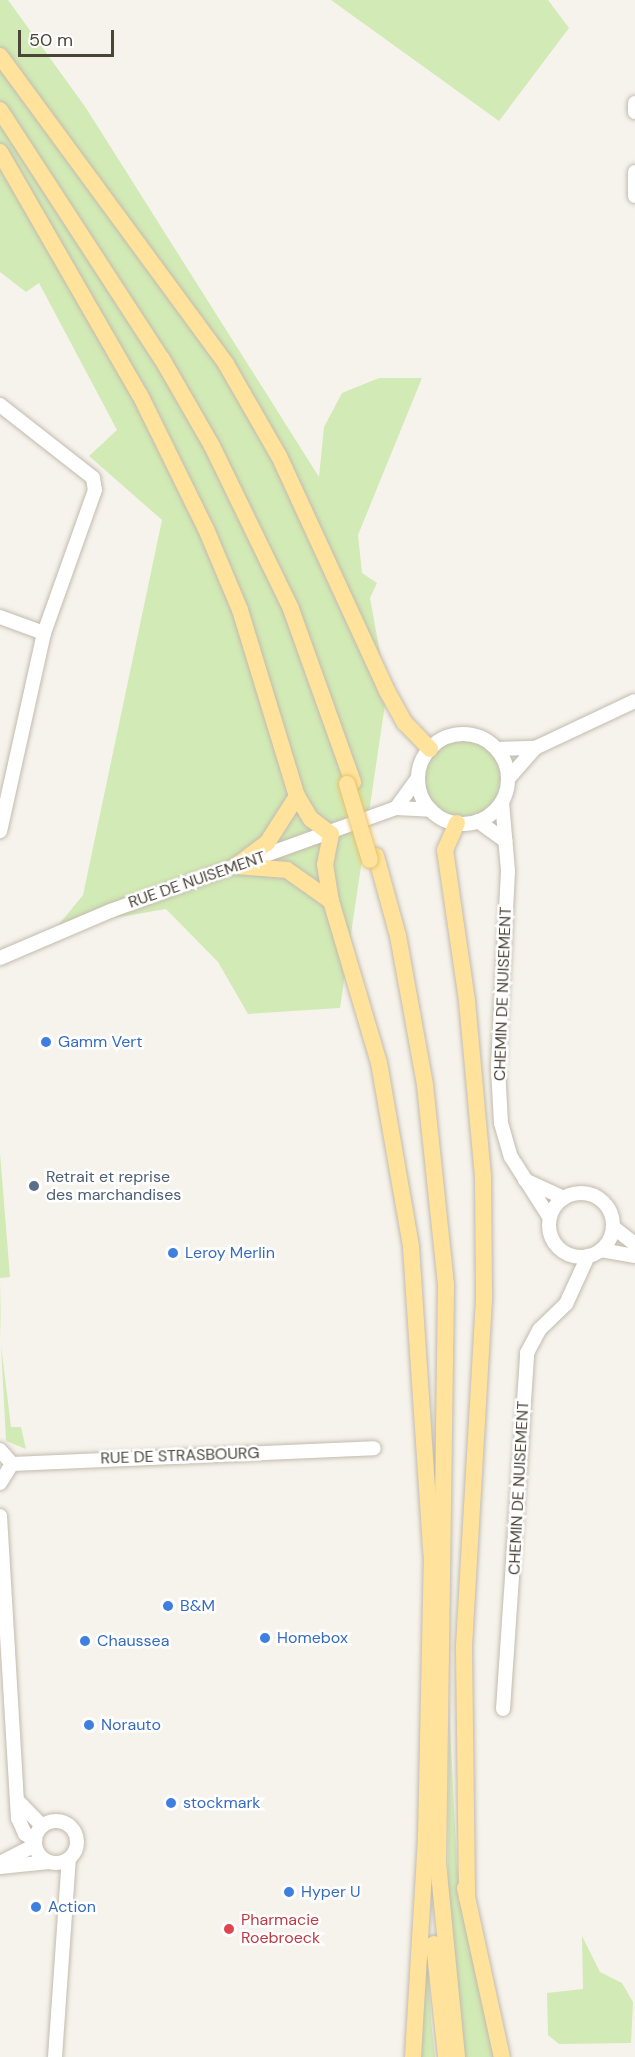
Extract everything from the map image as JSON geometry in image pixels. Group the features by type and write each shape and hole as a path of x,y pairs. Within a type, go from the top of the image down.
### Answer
{"main road":[{"path":"0,56 226,364 279,456 387,691 405,723 430,749"},
{"path":"0,110 162,359 227,476 291,609 350,783 398,936 424,1085 446,1286 438,1863 458,2057"},
{"path":"0,124 151,355 247,527 317,695 350,783"},
{"path":"0,152 140,395 206,529 240,610 297,796 311,819 331,834 325,864 331,901 379,1063 411,1247 431,1552"},
{"path":"236,866 267,843 297,796"},
{"path":"457,823 445,850 467,1001 483,1188 484,1299 464,1649 467,1898"},
{"path":"373,858 414,1066 433,1242 437,1400 431,1552 426,1838 413,2057"},
{"path":"236,866 287,870 331,901"},
{"path":"424,1085 436,1131 453,1282 456,1809 467,1898 502,2057"},
{"path":"426,1838 446,2057"}],"street":[{"path":"635,103 635,112"},
{"path":"635,172 635,196"},
{"path":"0,405 93,478 94,490 44,633 0,831"},
{"path":"0,617 44,633"},
{"path":"418,778 431,810 457,823 478,821 502,802 508,779 536,748 635,701"},
{"path":"396,808 418,778 430,749 464,734 497,749 536,748"},
{"path":"497,749 508,779"},
{"name":"CHEMIN DE NUISEMENT","path":"502,802 506,841 498,1069 501,1123 523,1179 550,1218"},
{"name":"RUE DE NUISEMENT","path":"0,958 236,866 331,834 396,808 431,810"},
{"path":"478,821 506,841"},
{"path":"523,1179 564,1198"},
{"path":"574,1282 569,1254 551,1235 550,1218 564,1198 580,1193 597,1197 610,1210 613,1227 635,1244"},
{"path":"595,1253 613,1227"},
{"name":"CHEMIN DE NUISEMENT","path":"503,1709 526,1353 540,1329 566,1304 574,1282 595,1253"},
{"path":"569,1254 635,1256"},
{"name":"RUE DE STRASBOURG","path":"12,1464 374,1448"},
{"path":"0,1450 12,1464 0,1483"},
{"path":"0,1516 4,1633 21,1826 35,1843 58,1862 66,1878 55,2057"},
{"path":"20,1803 42,1826"},
{"path":"0,1868 58,1862 76,1848 72,1829 61,1822 42,1826"},
{"path":"0,1863 35,1843 42,1826"}],"green space":[{"path":"0,0 8,0 86,108 319,477 324,427 342,393 379,378 422,378 358,535 362,573 377,583 370,598 387,691 340,1008 248,1014 218,962 166,909 56,928 83,895 162,520 89,456 117,430 39,283 26,292 0,272"},
{"path":"331,0 548,0 569,28 499,121"},
{"path":"462,739 477,742 494,756 501,778 498,793 484,810 462,817 447,814 430,800 423,778 426,763 440,746"},
{"path":"0,1153 10,1277 0,1278"},
{"path":"1,1345 11,1427 21,1427 26,1449 6,1441"},
{"path":"449,1706 457,1867 497,2057 463,2057 448,1906"},
{"path":"582,1936 600,1972 622,1983 633,2002 631,2043 559,2044 548,2035 547,1993 583,1989"},
{"path":"427,1947 435,2057 419,2057"}],"place":[{"name":"Gamm Vert","path":"46,1042"},
{"name":"Retrait et reprise des marchandises","path":"34,1186"},
{"name":"Leroy Merlin","path":"173,1253"},
{"name":"B&M","path":"168,1606"},
{"name":"Homebox","path":"265,1638"},
{"name":"Chaussea","path":"85,1641"},
{"name":"Norauto","path":"89,1725"},
{"name":"stockmark","path":"171,1803"},
{"name":"Hyper U","path":"289,1892"},
{"name":"Action","path":"36,1907"},
{"name":"Pharmacie Roebroeck","path":"229,1929"}]}
